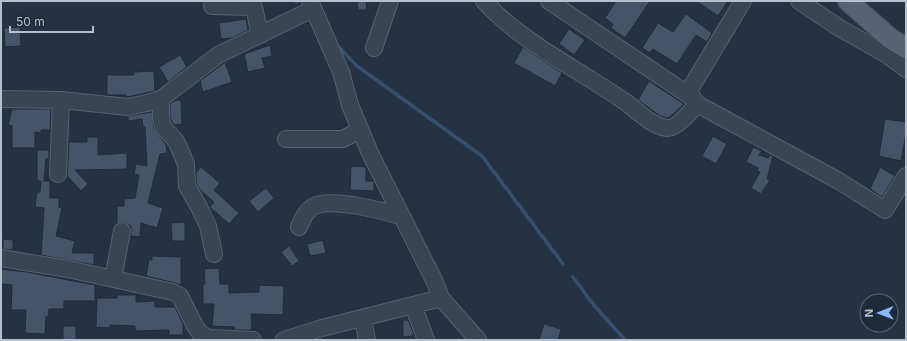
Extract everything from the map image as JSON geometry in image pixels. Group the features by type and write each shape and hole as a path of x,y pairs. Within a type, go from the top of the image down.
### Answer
{"main road":[{"path":"848,1 891,39 906,48"}],"street":[{"path":"374,48 390,1"},
{"path":"484,1 495,13 519,32 624,101 652,122 669,129 674,127 692,99 743,1"},
{"path":"549,1 692,99 839,181 885,210 906,176"},
{"path":"799,1 838,27 887,55 906,69"},
{"path":"1,99 61,100 128,107 161,99 218,55 260,35 312,5 341,72 350,105 360,130 400,216 434,280 441,298 478,340"},
{"path":"212,6 254,7 260,35"},
{"path":"161,99 161,117 163,128 176,141 186,164 187,186 208,226 214,254"},
{"path":"58,174 61,100"},
{"path":"286,140 343,139 360,130"},
{"path":"300,227 303,218 309,210 316,205 329,204 363,208 400,216"},
{"path":"113,279 122,231"},
{"path":"1,258 68,269 173,292 180,296 198,329 209,338 253,340"},
{"path":"284,340 322,328 441,298"},
{"path":"413,305 426,340"},
{"path":"363,318 367,340"}],"building":[{"path":"366,1 367,10 358,10 357,2"},
{"path":"616,1 650,1 625,38 611,28 613,24 605,18"},
{"path":"696,1 728,1 718,16"},
{"path":"686,14 712,33 707,42 696,35 677,64 653,49 650,53 642,48 658,23 673,32"},
{"path":"246,19 248,30 232,38 221,39 219,23"},
{"path":"20,27 21,46 5,47 4,28"},
{"path":"569,29 585,40 574,55 559,44"},
{"path":"270,45 272,56 262,58 265,68 248,72 244,54"},
{"path":"523,47 562,73 555,86 514,63"},
{"path":"180,55 187,67 168,82 159,67"},
{"path":"225,62 232,82 203,92 200,81"},
{"path":"154,71 155,91 128,97 126,97 126,95 107,95 107,75 134,75 134,72"},
{"path":"649,81 684,104 670,117 667,118 660,116 638,100"},
{"path":"181,100 182,124 174,125 170,116 170,104 174,101"},
{"path":"12,109 51,109 50,130 41,130 41,133 35,132 35,148 12,148 12,126 8,125"},
{"path":"152,112 154,129 166,145 167,153 160,154 148,203 163,208 157,228 141,223 140,237 131,236 131,226 123,222 117,224 117,206 124,206 124,199 135,198 139,175 134,174 136,164 147,166 145,127 143,127 142,119 128,121 128,116"},
{"path":"885,119 906,122 906,133 901,161 879,156"},
{"path":"713,136 727,144 716,164 702,156"},
{"path":"87,137 98,137 98,155 127,153 127,169 75,170 88,184 81,191 67,176 69,142 87,142"},
{"path":"753,147 762,151 759,155 768,158 770,155 773,156 767,179 770,180 761,194 751,188 760,172 757,171 758,168 746,162"},
{"path":"37,150 49,150 49,159 46,159 44,181 50,181 50,198 59,198 59,207 62,208 56,236 75,241 72,253 94,253 94,265 41,255 44,208 35,207 37,192 40,192 41,181 37,181"},
{"path":"351,166 366,167 366,181 374,181 374,191 350,190"},
{"path":"201,167 220,183 214,190 239,213 229,224 210,207 214,202 200,190 196,183 196,173"},
{"path":"880,167 895,176 882,197 870,189"},
{"path":"266,188 274,198 258,212 249,201"},
{"path":"185,222 185,241 172,241 171,223"},
{"path":"3,239 13,240 13,250 3,249"},
{"path":"323,240 326,253 310,256 307,244"},
{"path":"289,246 299,261 292,266 281,252"},
{"path":"152,256 181,257 181,285 146,276 149,259 152,260"},
{"path":"219,268 220,284 229,284 229,293 259,292 259,285 284,286 283,315 251,314 252,330 235,330 234,327 212,326 214,304 203,304 203,284 205,284 204,269"},
{"path":"1,269 27,272 95,285 95,301 64,301 64,309 49,309 48,317 46,317 45,334 25,333 26,310 11,310 12,285 1,284"},
{"path":"117,295 136,295 136,302 155,301 155,307 175,307 183,324 183,335 169,335 169,330 135,331 135,326 110,325 110,328 96,327 97,298 117,298"},
{"path":"403,320 408,320 413,336 403,337"},
{"path":"544,324 561,329 558,340 539,340"},
{"path":"63,326 76,326 76,340 63,340"}],"waterway":[{"path":"336,44 357,66 482,156 563,264"},
{"path":"573,277 593,304 625,340"}]}
